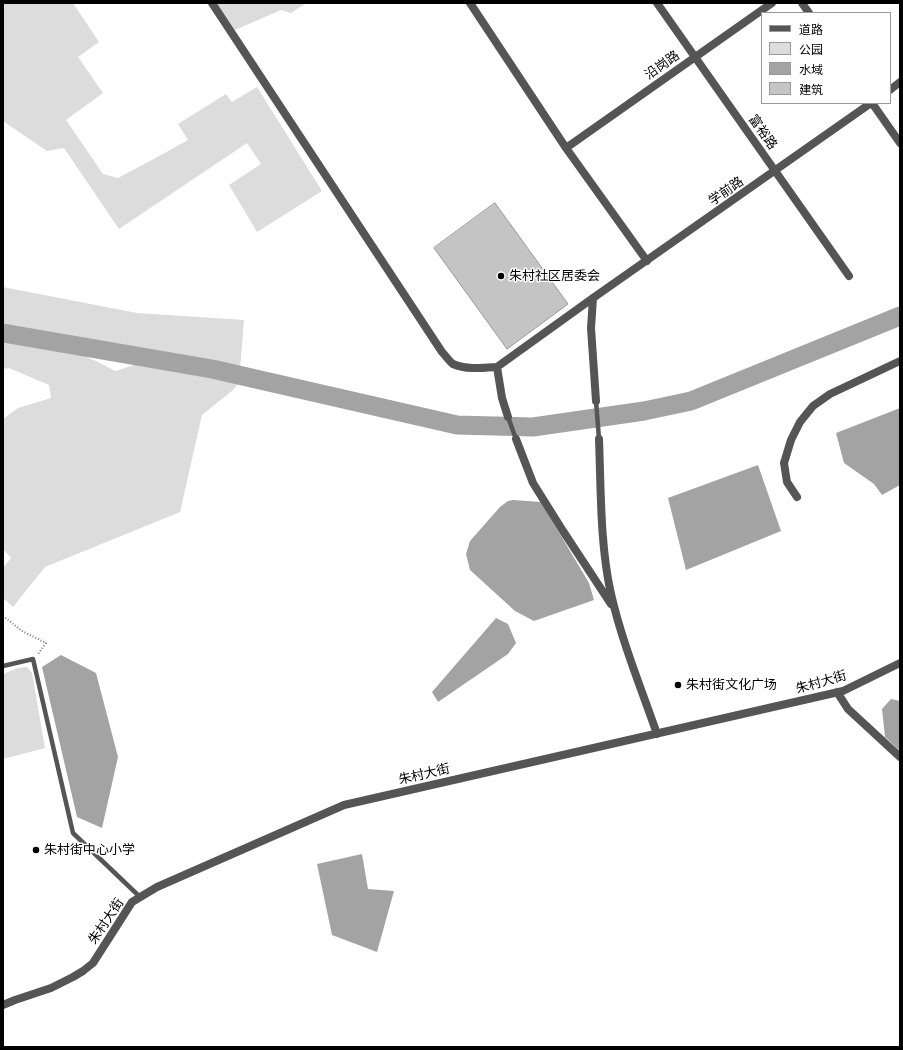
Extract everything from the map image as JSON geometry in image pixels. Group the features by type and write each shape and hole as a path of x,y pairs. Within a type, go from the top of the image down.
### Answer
{"street":[{"path":"212,3 442,352 452,363 464,367 497,367 502,398 508,417"},
{"path":"470,3 566,148 647,262"},
{"name":"富裕路","path":"657,3 848,276"},
{"name":"沿岗路","path":"566,148 772,3"},
{"path":"802,3 808,12"},
{"path":"891,89 900,82"},
{"name":"学前路","path":"497,367 871,104"},
{"path":"873,104 900,143"},
{"path":"593,298 591,328 596,401"},
{"path":"797,497 787,482 784,463 791,440 800,422 813,406 830,394 900,361"},
{"path":"516,439 533,483 615,610"},
{"path":"599,439 605,558 611,593 619,626 657,734"},
{"name":"朱村大街","path":"3,1005 51,988 73,977 93,963 132,902 157,887 344,805 843,691 900,663"},
{"path":"837,692 848,709 900,757"}],"lane":[{"path":"596,401 599,439"},
{"path":"508,417 516,439"},
{"path":"3,666 34,660 73,834 140,897"}],"path":[{"path":"3,616 22,631 46,643 34,660"}],"green space":[{"path":"3,3 73,3 99,42 78,57 103,93 66,120 103,174 118,178 188,140 178,124 226,94 232,102 257,87 322,191 257,232 229,185 261,164 247,143 119,229 64,148 47,151 3,121"},
{"path":"217,3 306,3 291,13 281,10 235,30"},
{"path":"3,287 137,313 244,320 240,370 3,329"},
{"path":"3,339 71,351 96,361 115,371 141,363 242,379 233,390 202,415 180,512 45,567 13,607 3,598 3,568 11,558 3,549 3,419 18,408 51,398 49,385 9,368 3,369"},
{"path":"27,667 32,673 45,748 3,759 3,674 18,668"}],"water":[{"path":"900,408 900,485 882,495 874,484 844,463 836,433"},
{"path":"758,465 781,531 686,570 668,498"},
{"path":"508,501 541,502 589,583 594,600 534,621 515,611 470,570 466,554 470,541 500,507"},
{"path":"496,618 508,624 516,643 508,654 438,702 432,692"},
{"path":"61,655 96,673 118,757 102,828 77,817 42,667"},
{"path":"891,699 900,701 900,751 885,737 882,709"},
{"path":"362,854 368,889 394,891 377,952 332,935 317,864"}],"building":[{"name":"朱村社区居委会","path":"495,203 568,304 507,349 434,248"}],"waterway":[{"path":"3,333 212,369 457,425 533,427 644,411 691,401 900,316"}],"place":[{"name":"朱村社区居委会","path":"501,276"},
{"name":"朱村街文化广场","path":"678,685"},
{"name":"朱村街中心小学","path":"36,850"}]}
